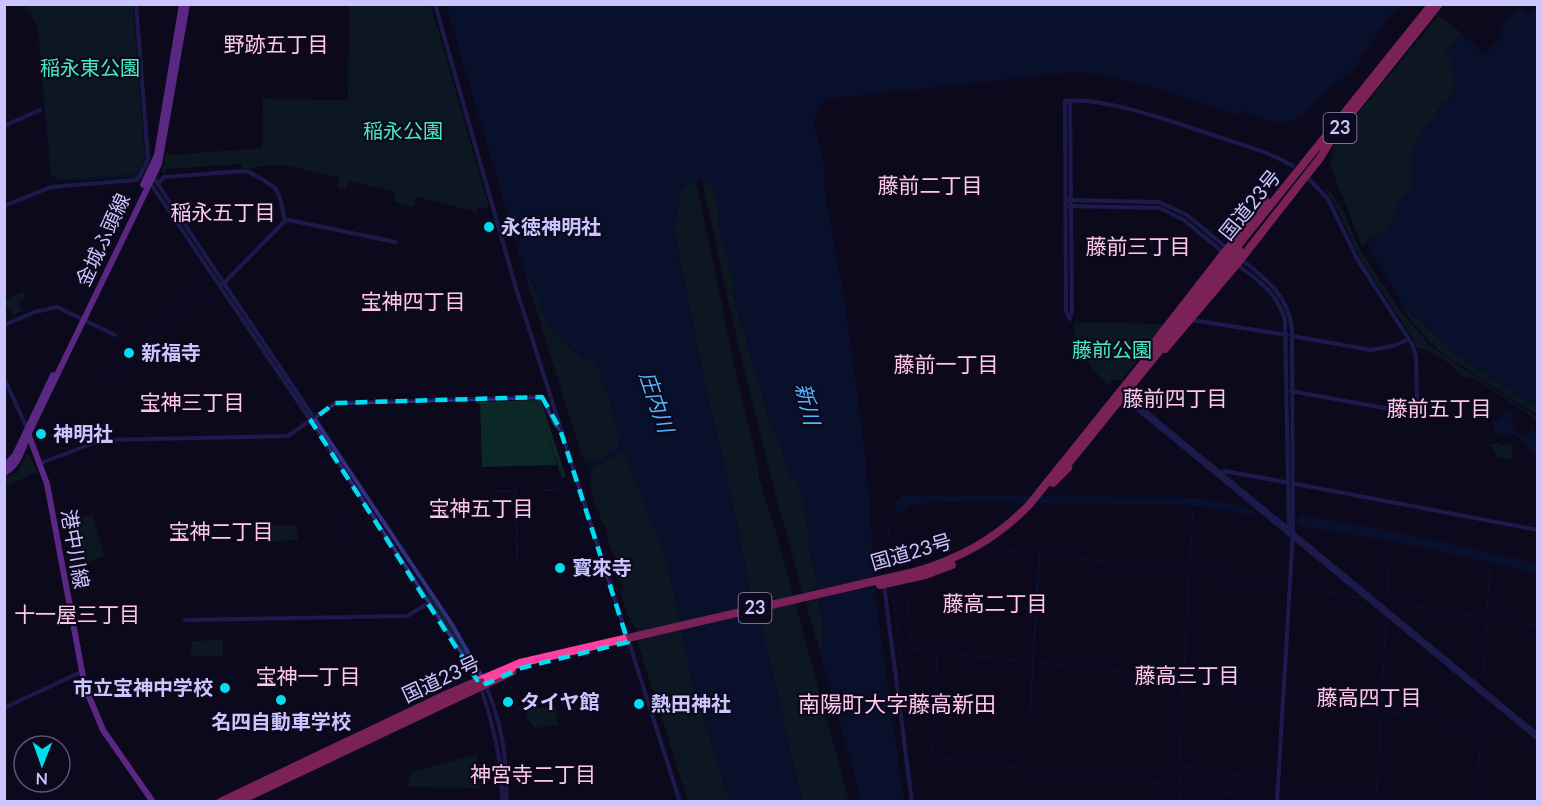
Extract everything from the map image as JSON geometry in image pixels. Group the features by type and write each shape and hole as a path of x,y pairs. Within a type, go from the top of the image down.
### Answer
{"highway":[{"name":"国道23号","path":"220,801 482,682 547,659 920,571 956,558 1008,529 1053,483 1431,4"},
{"name":"国道23号","path":"1234,254 1439,4"},
{"path":"1053,483 1192,320 1234,254"},
{"path":"1129,379 1152,346 1234,254"},
{"name":"国道23号","path":"1045,491 1129,379 1162,343"},
{"name":"国道23号","path":"237,801 482,682"}],"main road":[{"name":"金城ふ頭線","path":"149,179 157,155 182,4"},
{"name":"金城ふ頭線","path":"4,467 12,461 28,432 162,155 187,4"},
{"name":"金城ふ頭線","path":"4,473 11,470 18,462 28,432"},
{"name":"港中川線","path":"28,432 41,466 81,672 88,697 103,730 153,801"}],"street":[{"path":"4,206 46,188 136,180 140,176 148,159 136,4"},
{"path":"435,4 515,285 680,801"},
{"path":"1068,206 1072,311 1070,319 1066,311 1067,101 1080,100 1165,119 1284,160 1293,166"},
{"path":"4,126 40,110"},
{"path":"158,184 164,177 244,171 262,179 276,189 285,221"},
{"path":"1290,391 1410,412 1416,406 1416,356 1409,339 1357,259 1328,199 1308,178"},
{"path":"149,179 158,184 222,285"},
{"path":"149,179 461,638 497,716 504,747 504,801"},
{"path":"1068,200 1159,202 1187,216 1274,286 1290,316 1292,336 1291,531 1277,801"},
{"path":"1068,206 1160,208 1184,220 1234,254 1270,290 1285,320 1290,391"},
{"path":"222,285 285,221 289,220 395,242"},
{"path":"4,324 35,312 57,307 115,335"},
{"path":"1192,320 1287,335"},
{"path":"1292,336 1371,350 1394,346 1409,339"},
{"path":"4,378 28,432"},
{"path":"1130,392 1132,400 1255,506 1291,531"},
{"path":"41,466 102,440 288,436 335,404 341,403 542,398 555,424 560,429"},
{"path":"1121,404 1129,403 1263,507 1538,737"},
{"path":"313,420 482,682"},
{"path":"1221,475 1224,471 1285,482"},
{"path":"1296,484 1538,530"},
{"path":"884,581 912,801"},
{"path":"184,620 407,615 429,603"},
{"path":"4,708 81,672"}],"highlighted area":[{"path":"542,397 560,429 628,642 521,668 486,684 483,678 477,680 311,421 335,403"}],"green space":[{"name":"稲永東公園","path":"27,5 133,5 145,160 138,174 61,180 51,175 38,28"},
{"name":"稲永公園","path":"349,5 431,5 489,208 478,208 477,212 416,197 413,207 394,202 395,192 349,181 346,190 337,188 339,178 285,165 253,167 251,170 242,168 241,164 166,169 166,174 162,173 166,152 170,155 262,148 263,99 348,100"},
{"path":"1439,15 1462,34 1451,53 1456,77 1455,86 1415,145 1411,189 1400,202 1388,227 1378,235 1371,237 1362,246 1330,165 1335,141"},
{"path":"696,180 759,478 849,801 802,801 766,644 750,592 667,192"},
{"path":"702,180 711,184 718,205 718,222 734,285 733,295 770,423 780,444 790,476 796,478 804,501 810,553 817,583 813,590 823,622 821,655 756,419"},
{"path":"1325,188 1329,190 1345,214 1359,247 1399,309 1430,346 1535,416 1537,420 1476,379 1460,375 1441,358 1417,348 1360,259 1335,204"},
{"path":"526,277 530,279 549,327 574,352 593,362 599,369 610,400 620,441 618,449 597,461 586,460 582,457"},
{"path":"23,292 26,298 18,302 22,311 14,315 6,306 5,300"},
{"path":"1404,306 1458,356 1537,408 1537,415 1438,350 1413,323 1403,309"},
{"name":"藤前公園","path":"1075,322 1165,324 1122,380 1113,380 1109,386 1097,374 1083,353 1073,329"},
{"path":"541,400 566,477 562,478 541,415 557,465 482,467 480,402"},
{"path":"1500,443 1501,445 1512,444 1512,459 1498,457 1489,444"},
{"path":"624,451 667,561 690,673 729,801 688,801 639,647 636,627 630,621 621,594 624,590 617,574 616,560 607,539 606,527 594,502 590,478 595,465"},
{"path":"26,454 29,454 38,472 5,486 4,477 18,472"},
{"path":"92,513 105,556 76,567 68,525"},
{"path":"265,525 297,525 298,540 265,542"},
{"path":"424,587 460,640 475,667 473,668"},
{"path":"223,640 223,656 191,656 192,641"},
{"path":"555,706 558,725 535,728 527,719 525,710"},
{"path":"477,754 480,788 410,787 408,785 411,772"}],"water":[{"path":"24,5 38,28 51,175 61,180 138,174 136,177 60,182 50,176 37,28"},
{"path":"446,5 1403,5 1389,17 1354,68 1301,117 1281,125 1240,111 1237,115 1136,83 1074,72 827,99 819,107 814,123 824,165 824,188 845,303 865,453 868,492 870,492 871,499 869,500 876,601 904,802 860,801 821,655 823,633 821,606 813,589 817,583 810,553 804,501 796,478 790,477 780,444 770,423 735,308 734,285 718,222 718,205 711,184 706,180 696,180 682,190 674,230 704,379 737,521 750,592 766,644 802,801 729,801 690,673 667,561 624,451 595,465 591,473 582,457 595,461 620,446 610,400 599,369 593,362 583,360 549,327 530,279 526,277"},
{"path":"1521,6 1529,13 1538,7 1537,408 1458,356 1426,325 1413,316 1404,306 1368,246 1371,237 1378,235 1388,227 1400,201 1412,187 1413,149 1442,108 1442,102 1450,99 1455,77 1450,70 1451,59 1448,58 1446,49 1462,34 1484,53 1487,53 1503,34 1498,29"},
{"path":"1506,410 1514,415 1510,422 1517,433 1526,437 1530,434 1531,427 1537,434 1537,457 1517,436 1494,432 1492,422 1500,418"},
{"path":"900,496 1198,498 1244,506 1260,516 1190,505 943,502 909,505 902,512 896,511 894,503 899,501"},
{"path":"1299,515 1387,530 1537,563 1537,573 1387,540 1299,526"},
{"path":"1038,551 1041,551 1031,713 1029,713"}],"waterway":[{"path":"106,384 174,313 176,315 210,280"},
{"path":"542,490 556,490"},
{"path":"499,491 515,491 516,513"},
{"path":"1190,568 1193,511"},
{"path":"890,574 888,516 894,515"},
{"path":"1274,516 1299,520"},
{"path":"516,517 517,536"},
{"path":"344,523 353,538"},
{"path":"889,538 899,539"},
{"path":"517,541 517,558"},
{"path":"1387,599 1390,544"},
{"path":"994,549 1035,553"},
{"path":"1045,555 1111,562"},
{"path":"1115,562 1185,570"},
{"path":"1487,614 1490,565"},
{"path":"1190,570 1285,585"},
{"path":"1187,623 1189,573"},
{"path":"892,585 900,648 908,648"},
{"path":"1296,587 1359,597"},
{"path":"895,594 901,594 907,599 912,647"},
{"path":"1389,602 1483,617"},
{"path":"1489,618 1538,626"},
{"path":"1384,655 1386,620"},
{"path":"1484,671 1487,621"},
{"path":"1184,676 1186,627"},
{"path":"900,648 906,699 913,702"},
{"path":"912,649 1028,662"},
{"path":"935,704 937,654"},
{"path":"1381,708 1384,660"},
{"path":"1038,662 1105,670"},
{"path":"1109,670 1179,678"},
{"path":"1186,679 1278,694"},
{"path":"1181,729 1183,680"},
{"path":"1289,696 1377,710"},
{"path":"1482,698 1482,725"},
{"path":"932,754 935,707"},
{"path":"1383,711 1477,726"},
{"path":"1379,760 1381,714"},
{"path":"1483,727 1521,734"},
{"path":"1478,777 1481,729"},
{"path":"1180,735 1180,765"},
{"path":"932,757 966,761"},
{"path":"982,763 1021,768"},
{"path":"1378,765 1376,799 1391,802"},
{"path":"1181,766 1273,781"},
{"path":"1030,769 1098,777"},
{"path":"1179,785 1180,770"},
{"path":"1102,777 1175,785"},
{"path":"1477,782 1477,802"},
{"path":"1283,783 1373,798"},
{"path":"1181,785 1272,801"},
{"path":"1179,802 1180,788"}],"place":[{"name":"永徳神明社","path":"489,227"},
{"name":"新福寺","path":"129,353"},
{"name":"神明社","path":"41,434"},
{"name":"寳來寺","path":"560,568"},
{"name":"市立宝神中学校","path":"225,688"},
{"name":"名四自動車学校","path":"281,700"},
{"name":"タイヤ館","path":"508,702"},
{"name":"熱田神社","path":"639,704"}],"district":[{"name":"野跡五丁目","path":"276,45"},
{"name":"藤前二丁目","path":"930,186"},
{"name":"稲永五丁目","path":"223,213"},
{"name":"藤前三丁目","path":"1138,247"},
{"name":"宝神四丁目","path":"413,302"},
{"name":"藤前一丁目","path":"946,365"},
{"name":"藤前四丁目","path":"1175,399"},
{"name":"宝神三丁目","path":"192,403"},
{"name":"藤前五丁目","path":"1439,409"},
{"name":"宝神五丁目","path":"481,509"},
{"name":"宝神二丁目","path":"221,532"},
{"name":"藤高二丁目","path":"995,604"},
{"name":"十一屋三丁目","path":"77,615"},
{"name":"藤高三丁目","path":"1187,676"},
{"name":"宝神一丁目","path":"308,677"},
{"name":"藤高四丁目","path":"1369,698"},
{"name":"南陽町大字藤高新田","path":"897,704"},
{"name":"神宮寺二丁目","path":"533,775"}],"water label":[{"name":"庄内川","path":"656,402"},
{"name":"新川","path":"807,404"}]}
